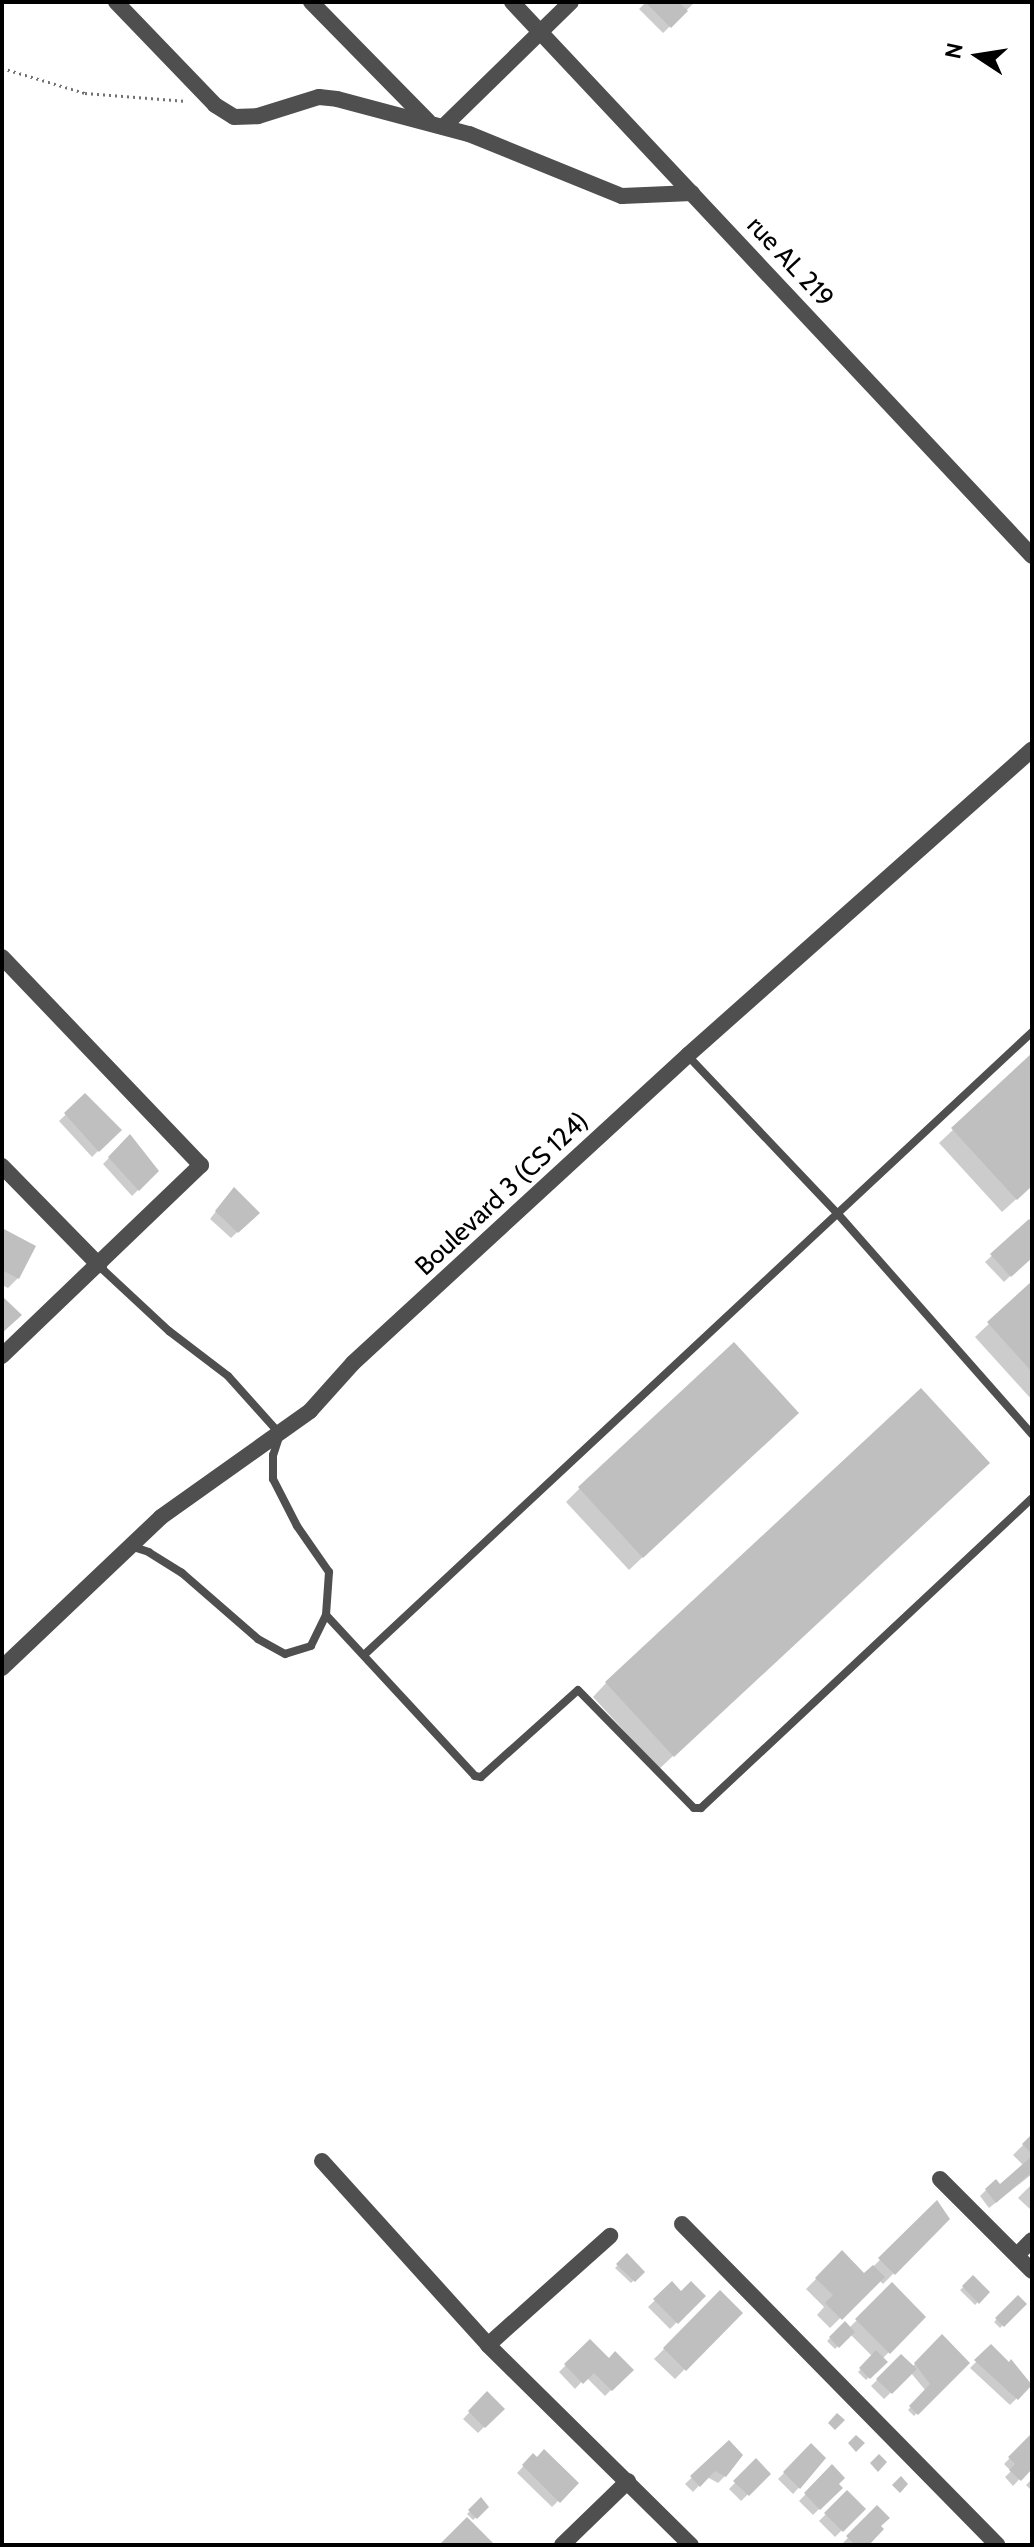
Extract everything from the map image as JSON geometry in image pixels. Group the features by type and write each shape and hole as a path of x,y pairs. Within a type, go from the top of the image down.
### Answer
{"street":[{"path":"116,2 215,105 234,117 246,118 319,97 436,124 622,196 692,193"},
{"path":"311,2 436,124"},
{"name":"rue AL 219","path":"512,2 1032,556"},
{"path":"436,124 571,2"},
{"name":"Boulevard 3 (CS 124)","path":"2,1668 128,1545 208,1480 310,1411 353,1363 688,1055 1032,750"},
{"path":"2,957 201,1165 2,1356"},
{"path":"2,1166 99,1265"},
{"path":"322,2161 488,2345 691,2545"},
{"path":"940,2179 1032,2271"},
{"path":"682,2224 997,2545"},
{"path":"488,2345 610,2236"},
{"path":"1017,2255 1032,2240"},
{"path":"562,2545 628,2481"}],"lane":[{"path":"364,1655 1032,1032"},
{"path":"688,1055 837,1213 1032,1434"},
{"path":"99,1265 169,1331 228,1376 280,1434 273,1455 273,1479 297,1526 329,1572 326,1615 311,1646 285,1654 258,1639 182,1573 149,1552 128,1545"},
{"path":"326,1615 475,1776 481,1777 578,1690 694,1808 701,1808 1032,1498"}],"path":[{"path":"2,68 85,93 215,105"}],"building":[{"path":"645,2 679,2 688,11 671,28"},
{"path":"1032,1053 1032,1186 1017,1200 951,1128"},
{"path":"85,1093 122,1130 99,1152 64,1113"},
{"path":"130,1134 159,1171 139,1191 108,1157"},
{"path":"234,1187 260,1213 238,1233 215,1211"},
{"path":"1029,1219 1032,1222 1032,1258 1011,1277 990,1254"},
{"path":"2,1228 36,1246 19,1279 2,1270"},
{"path":"1032,1281 1032,1372 987,1322"},
{"path":"2,1296 22,1315 2,1333"},
{"path":"734,1342 799,1413 643,1558 578,1487"},
{"path":"921,1388 990,1463 674,1757 605,1682"},
{"path":"1032,2134 1032,2154 1022,2144"},
{"path":"1032,2156 1032,2172 996,2203 985,2189 996,2179 1000,2184"},
{"path":"937,2200 950,2219 895,2275 878,2258"},
{"path":"842,2250 864,2273 873,2265 885,2277 842,2320 825,2303 833,2295 815,2278"},
{"path":"627,2253 645,2272 635,2282 616,2264"},
{"path":"973,2275 990,2292 979,2304 962,2286"},
{"path":"672,2281 681,2291 691,2281 706,2296 678,2324 653,2299"},
{"path":"892,2282 926,2317 890,2354 855,2319"},
{"path":"720,2290 743,2313 686,2371 663,2348"},
{"path":"1018,2295 1027,2304 1004,2327 995,2318"},
{"path":"845,2321 855,2332 839,2348 829,2337"},
{"path":"942,2334 970,2363 918,2415 909,2406 930,2384 914,2363"},
{"path":"590,2339 609,2358 615,2351 634,2370 612,2391 594,2373 583,2384 564,2364"},
{"path":"991,2344 1009,2362 1011,2359 1032,2385 1018,2400 974,2360"},
{"path":"876,2350 888,2362 870,2379 859,2368"},
{"path":"901,2354 917,2369 892,2394 876,2379"},
{"path":"487,2391 505,2409 485,2428 468,2411"},
{"path":"837,2413 845,2420 835,2430 828,2423"},
{"path":"1032,2433 1032,2469 1021,2481 1009,2470 1015,2464 1008,2457"},
{"path":"856,2435 865,2443 856,2452 848,2443"},
{"path":"729,2440 743,2455 726,2477 715,2471 700,2487 690,2476"},
{"path":"811,2443 826,2458 800,2489 783,2472"},
{"path":"544,2449 579,2483 560,2503 522,2465 533,2453 537,2457"},
{"path":"879,2454 887,2462 878,2472 870,2463"},
{"path":"756,2458 771,2474 749,2496 733,2481"},
{"path":"832,2464 845,2478 839,2484 843,2488 820,2510 804,2493"},
{"path":"901,2476 908,2484 900,2493 892,2485"},
{"path":"847,2490 866,2509 843,2532 824,2513"},
{"path":"481,2497 489,2507 477,2519 468,2510"},
{"path":"877,2505 890,2518 881,2526 884,2529 869,2545 855,2545 846,2536"},
{"path":"467,2517 493,2543 439,2545"}]}
